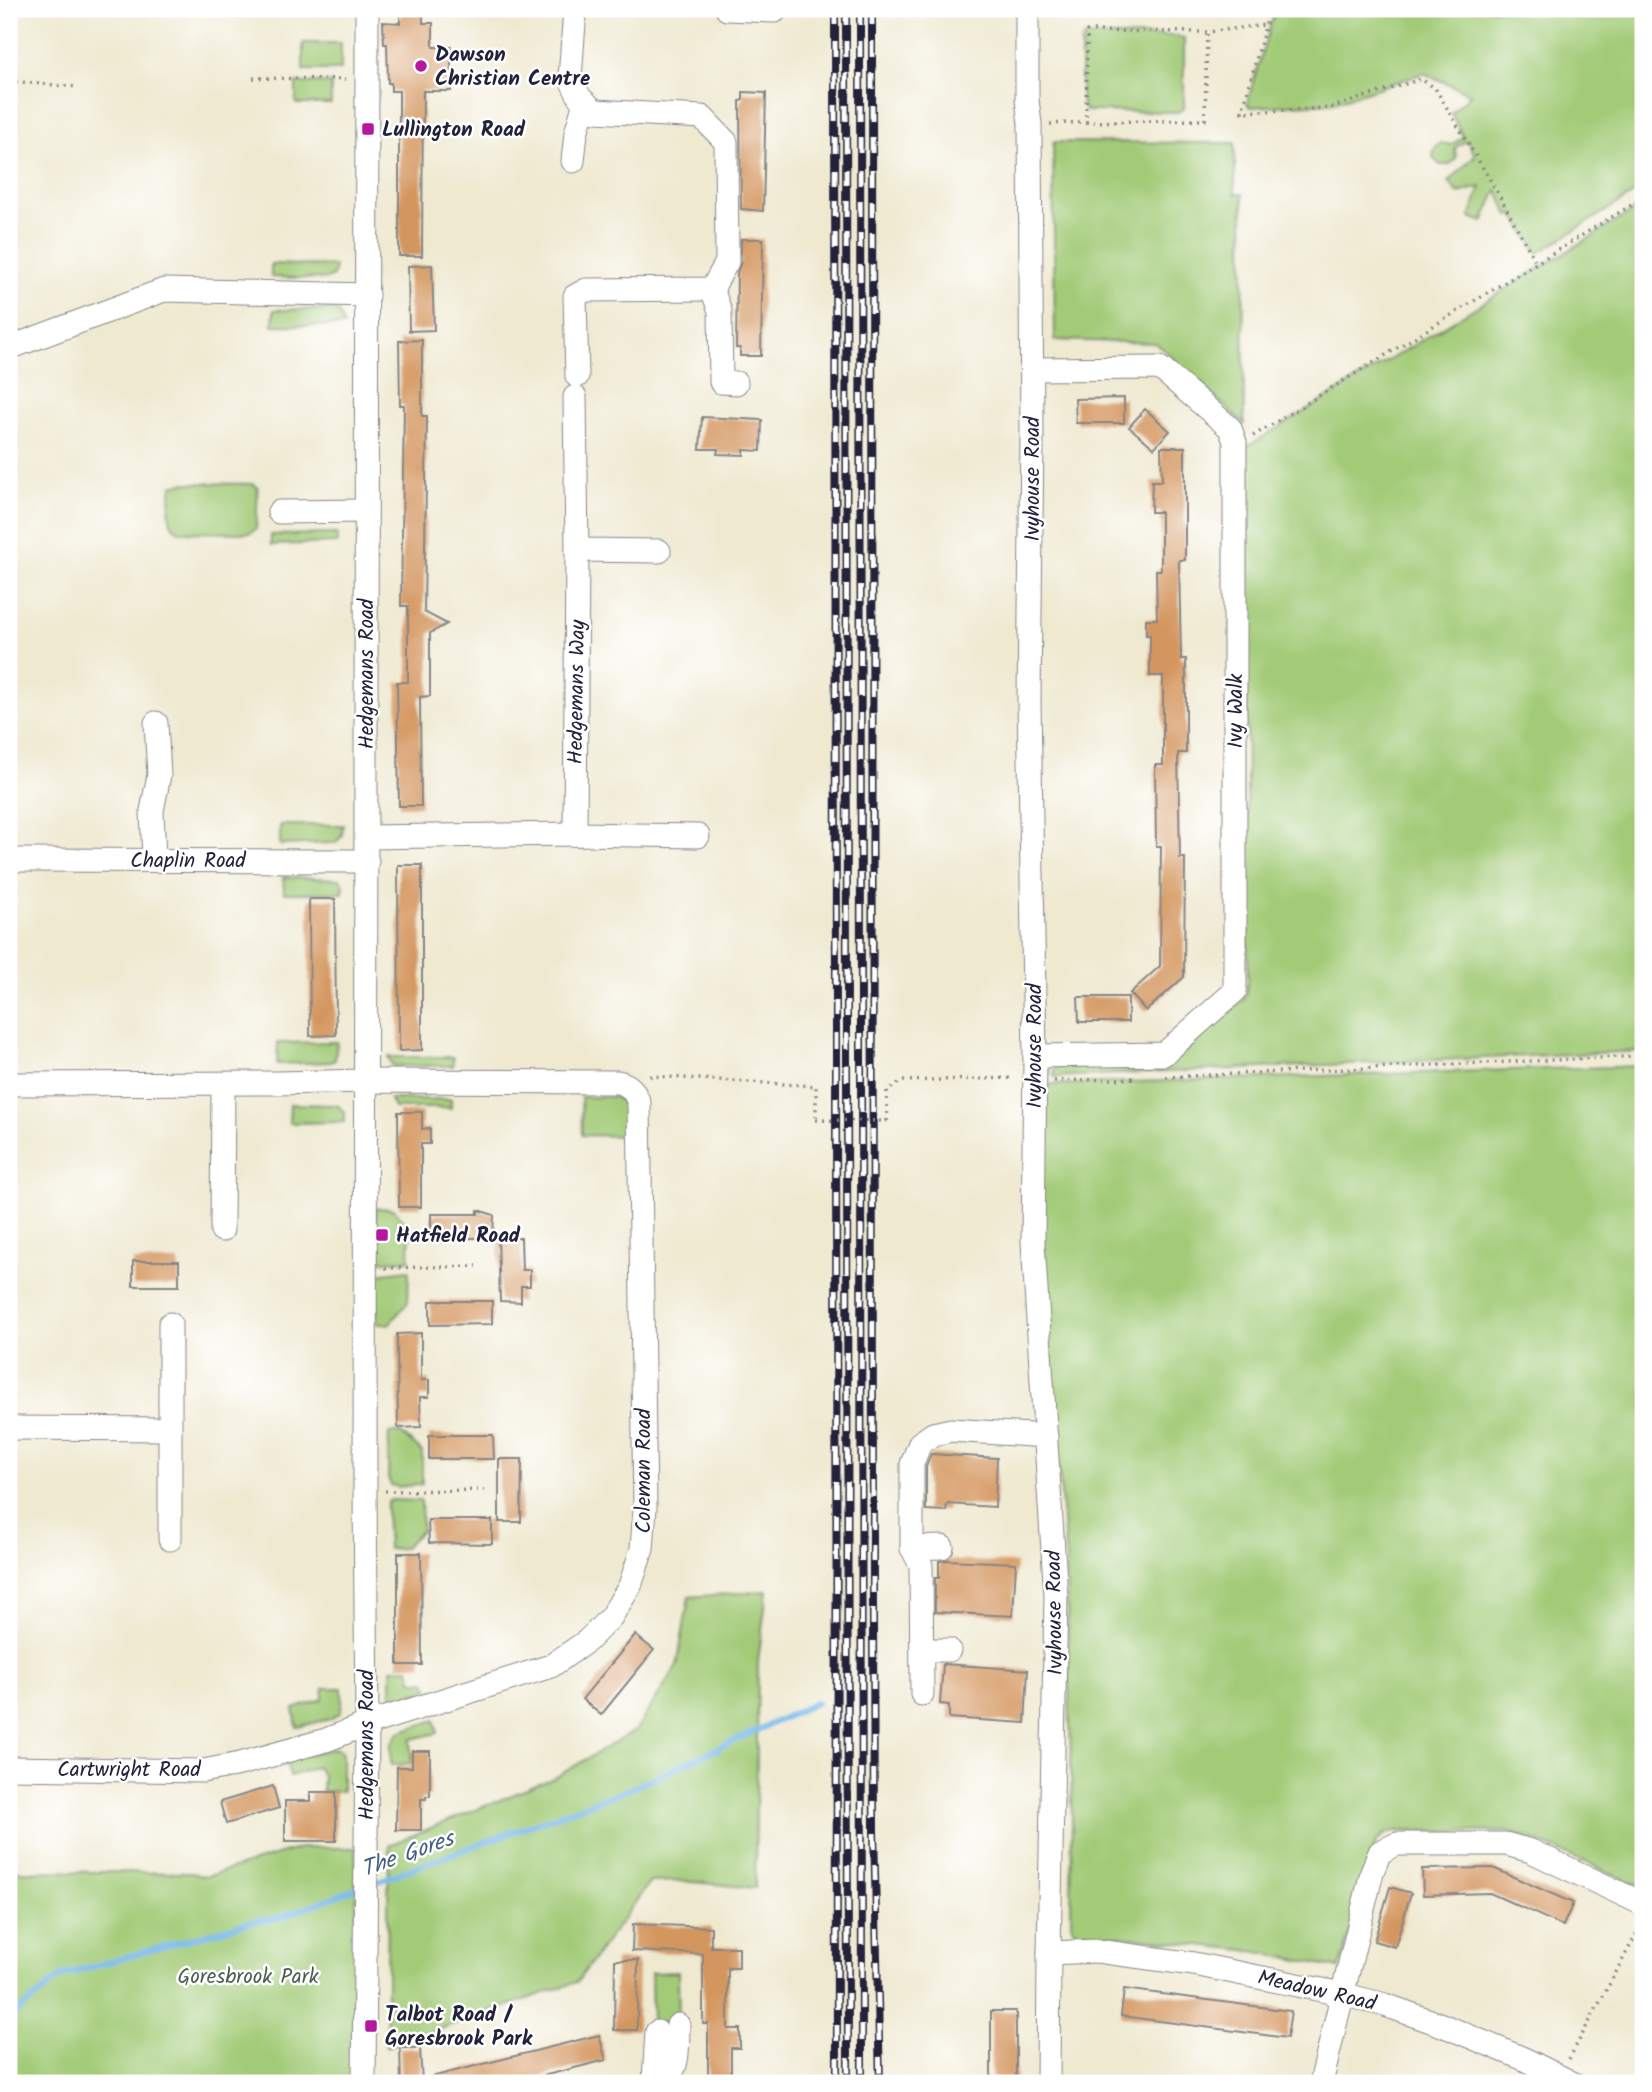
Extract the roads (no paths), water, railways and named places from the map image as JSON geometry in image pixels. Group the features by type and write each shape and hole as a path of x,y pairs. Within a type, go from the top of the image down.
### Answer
{"street":[{"name":"Hedgemans Road","path":"364,2083 368,1724 365,1492 367,9"},
{"path":"575,9 570,78 580,98 595,111 702,117 726,142 727,262 712,289 720,311 720,382 736,383"},
{"path":"727,9 775,11"},
{"name":"Ivyhouse Road","path":"1027,9 1032,369 1029,700 1034,1072 1033,1243 1056,1597 1048,2083"},
{"path":"573,161 576,133 585,102"},
{"name":"Hedgemans Way","path":"575,834 575,296 586,290 712,289"},
{"path":"9,348 164,290 367,295"},
{"name":"Ivy Walk","path":"1032,369 1160,368 1230,428 1235,442 1235,991 1164,1054 1034,1072"},
{"path":"279,512 366,511"},
{"path":"577,550 659,551"},
{"path":"154,860 152,811 159,775 156,723"},
{"path":"367,837 575,834 698,836"},
{"name":"Chaplin Road","path":"9,860 367,861"},
{"path":"9,1084 366,1081"},
{"name":"Coleman Road","path":"366,1081 618,1082 628,1084 634,1091 639,1103 645,1508 642,1549 630,1586 611,1617 587,1641 551,1666 368,1724"},
{"path":"222,1230 223,1084"},
{"path":"170,1324 170,1539"},
{"path":"9,1428 169,1429"},
{"path":"922,1694 921,1565 912,1548 912,1464 920,1443 933,1434 951,1430 1046,1436"},
{"path":"912,1548 943,1547"},
{"path":"922,1650 949,1650"},
{"name":"Cartwright Road","path":"9,1768 203,1771 326,1740 368,1724"},
{"path":"1321,2083 1372,1872 1380,1853 1397,1844 1506,1844 1531,1851 1643,1904"},
{"name":"Meadow Road","path":"1049,1953 1097,1951 1181,1962 1342,1994 1442,2025 1524,2059 1562,2081"},
{"path":"653,2083 667,2029"}],"waterway":[{"name":"The Gores","path":"370,1884 630,1789 816,1703"},
{"name":"The Gores","path":"9,2019 63,1975 250,1922 279,1918 360,1887"}],"railway":[{"path":"835,9 837,2083"},
{"path":"846,9 848,2083"},
{"path":"860,9 862,2083"},
{"path":"872,9 873,1628 874,1831 880,2083"}],"place":[{"name":"Dawson Christian Centre","path":"421,66"},
{"name":"Lullington Road","path":"368,129"},
{"name":"Hatfield Road","path":"382,1235"},
{"name":"Talbot Road / Goresbrook Park","path":"371,2026"}],"park label":[{"name":"Goresbrook Park","path":"248,1976"}]}
